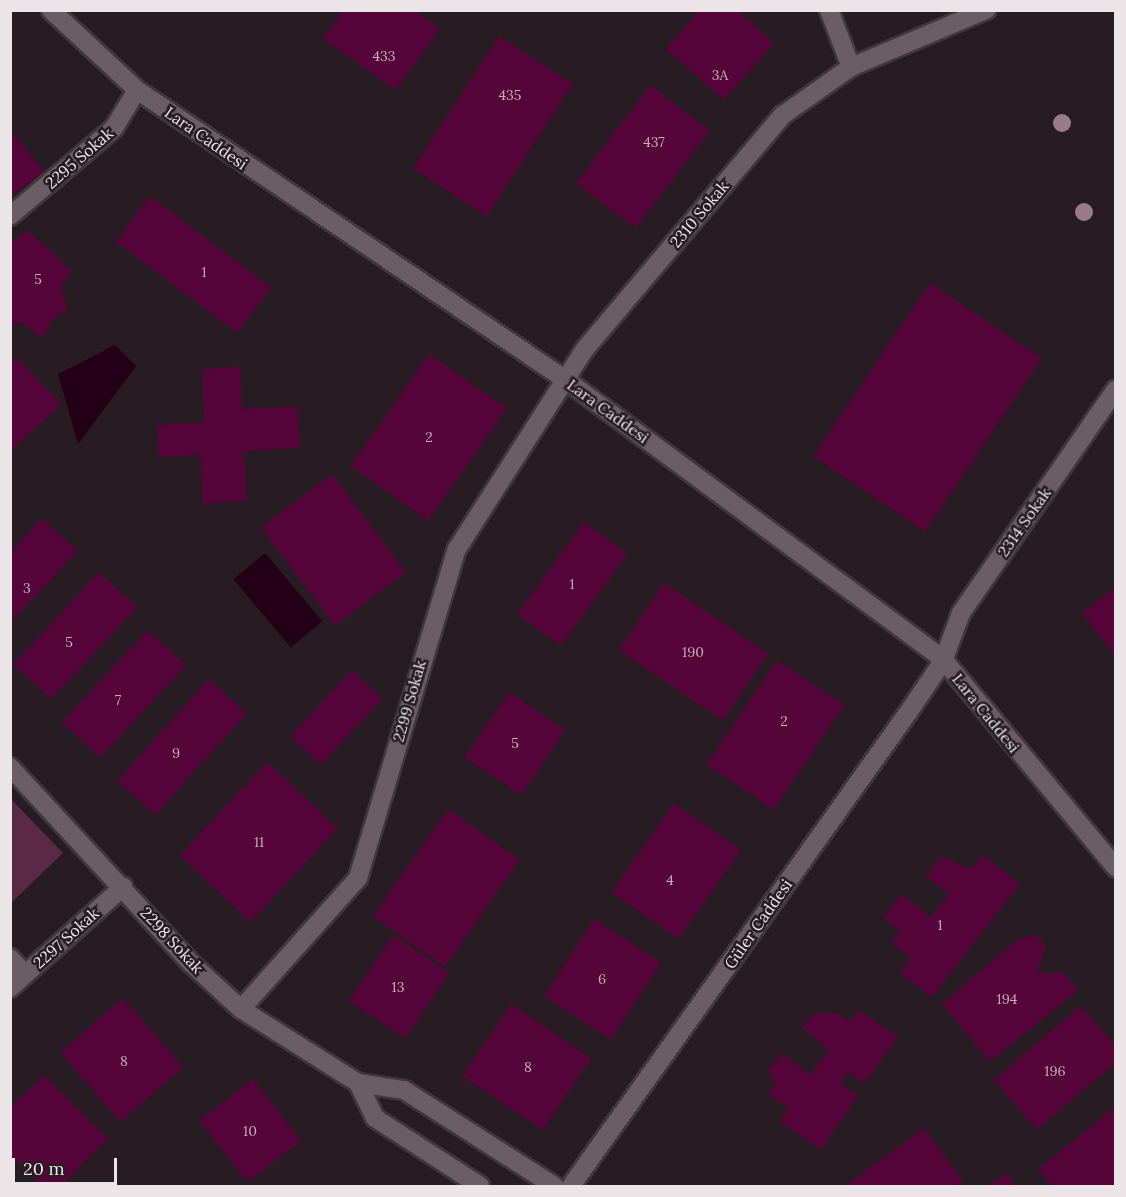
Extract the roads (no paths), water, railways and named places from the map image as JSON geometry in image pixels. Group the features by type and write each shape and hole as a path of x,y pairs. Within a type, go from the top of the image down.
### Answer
{"street":[{"name":"Lara Caddesi","path":"51,10 137,90 566,380 943,661 1116,868"},
{"path":"829,10 851,68"},
{"name":"2310 Sokak","path":"566,380 585,349 783,114 851,68 986,10"},
{"name":"2295 Sokak","path":"10,216 114,128 137,90"},
{"name":"2299 Sokak","path":"242,1009 358,878 458,549 566,380"},
{"name":"2314 Sokak","path":"943,661 962,613 1116,389"},
{"name":"Güler Caddesi","path":"571,1186 943,661"},
{"name":"2298 Sokak","path":"10,767 192,964 242,1009 358,1083 404,1090 554,1186"},
{"name":"2297 Sokak","path":"10,988 123,887"},
{"path":"10,958 26,974"},
{"path":"358,1083 375,1118 480,1186"}]}
